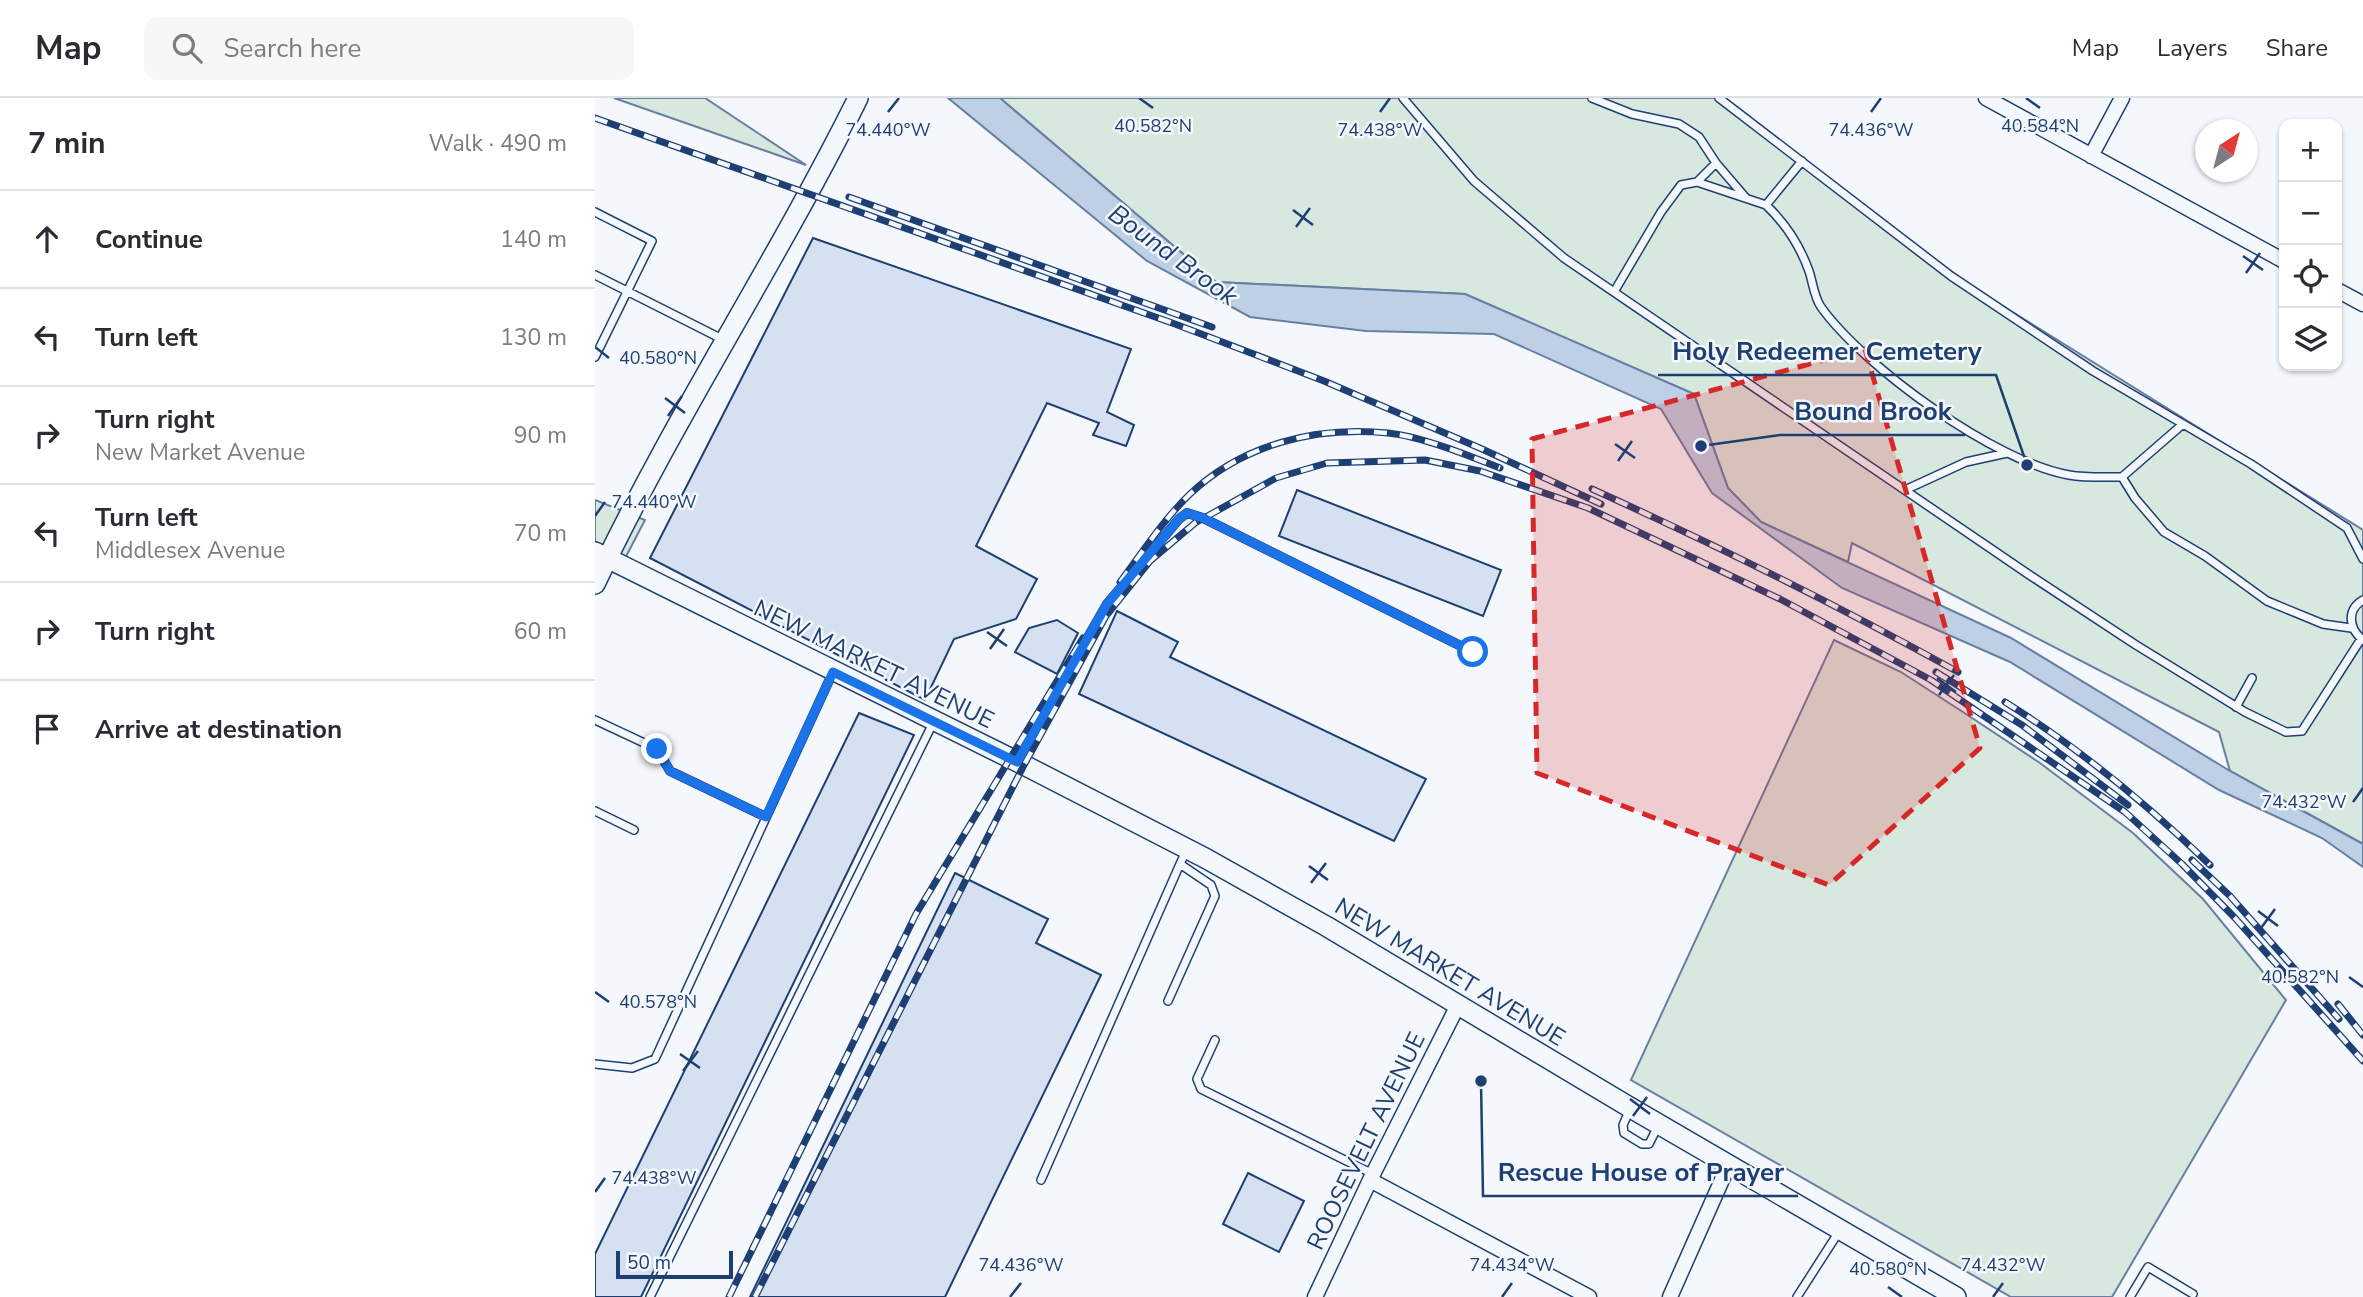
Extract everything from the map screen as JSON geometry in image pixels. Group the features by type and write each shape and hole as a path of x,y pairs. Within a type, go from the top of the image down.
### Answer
{"main road":[{"path":"595,584 601,555 808,194 853,99"},
{"name":"NEW MARKET AVENUE","path":"601,555 1017,762 1183,857 1326,926 1956,1297"}],"street":[{"path":"1986,98 2279,258"},
{"path":"2091,156 2122,98"},
{"path":"2342,293 2363,304"},
{"name":"ROOSEVELT AVENUE","path":"1315,1297 1371,1177 1458,1005"},
{"path":"1669,1297 1729,1164"},
{"path":"1371,1177 1590,1297"}],"lane":[{"path":"1403,98 1474,181 1564,258 2054,591 2236,707 2287,732 2302,731 2362,640 2351,628 2350,615 2358,602 2363,600"},
{"path":"1592,98 1632,114 1679,124 1699,137 1716,163 1746,198"},
{"path":"1719,98 1951,276 2094,371 2251,464 2347,528 2363,559"},
{"path":"1766,205 1802,160"},
{"path":"1697,182 1716,163"},
{"path":"1614,292 1661,212 1681,185 1697,182 1766,205 1784,223 1808,270 1818,304 1842,333 1921,401 2008,453 2069,475 2122,477 2183,424"},
{"path":"595,212 652,241 595,358"},
{"path":"595,275 724,340"},
{"path":"1905,491 1966,462 2008,453"},
{"path":"2122,477 2135,498 2164,532 2213,562 2267,601 2323,624 2351,628"},
{"path":"1017,762 1107,604 1187,513 1203,518 1473,652"},
{"path":"595,1064 632,1068 655,1059 833,672"},
{"path":"2236,707 2252,678"},
{"path":"595,720 657,749 670,771 766,817"},
{"path":"650,1297 935,721"},
{"path":"595,811 634,830"},
{"path":"1041,1180 1183,857 1211,885 1215,896 1168,1001"},
{"path":"1215,1040 1197,1079 1201,1089 1371,1177"},
{"path":"1797,1297 1840,1229"},
{"path":"2130,1297 2148,1267 2193,1294"}],"highlighted area":[{"path":"1865,349 1980,748 1829,885 1537,773 1532,439"}],"shaded area":[{"path":"614,98 705,98 806,165"},
{"path":"1000,98 1722,98 1953,275 2363,530 2363,844 2230,771 2219,732 1852,543 1848,562 1761,522 1728,488 1694,394 1465,294 1216,282"},
{"path":"595,500 645,520 618,572 595,560"},
{"path":"1834,640 1901,672 2040,763 2133,833 2203,899 2286,1000 2112,1297 2011,1297 1631,1080"}],"water":[{"path":"948,98 1000,98 1216,282 1465,294 1694,394 1728,488 1761,522 2011,638 2230,771 2363,844 2363,867 2322,838 2219,790 2010,662 1842,588 1712,493 1661,409 1494,334 1366,331 1250,317 1147,261"}],"building":[{"path":"813,238 1131,349 1107,412 1134,425 1126,446 1093,435 1099,423 1047,403 976,546 1037,579 1016,619 954,639 925,700 650,558"},
{"path":"1297,490 1501,570 1483,616 1279,536"},
{"path":"1117,611 1178,642 1170,657 1426,779 1394,841 1079,694"},
{"path":"1057,620 1078,633 1057,674 1015,652 1029,628"},
{"path":"859,713 914,735 641,1297 595,1297 595,1254"},
{"path":"955,873 1048,919 1036,943 1101,975 945,1297 750,1297"},
{"path":"1248,1173 1304,1201 1279,1252 1223,1224"}],"railway":[{"path":"595,118 1175,324 1324,381 1601,504"},
{"path":"849,197 1212,327"},
{"path":"1120,582 1190,494 1233,462 1282,442 1334,433 1388,433 1430,442 1500,468"},
{"path":"755,1297 1024,765 1106,616 1150,561 1195,523 1276,478 1327,463 1425,460 1480,471 1588,508 1780,599 1931,680 2125,812 2182,864 2235,918 2363,1061"},
{"path":"1592,489 1777,577 1958,672"},
{"path":"729,1297 916,914 1083,638"},
{"path":"1936,672 2022,725 2128,805"},
{"path":"2005,702 2112,778 2210,865"},
{"path":"2192,860 2230,896 2339,1019"},
{"path":"2338,1004 2363,1035"}],"place":[{"name":"Bound Brook","path":"1701,446"},
{"name":"Holy Redeemer Cemetery","path":"2027,465"},
{"name":"Rescue House of Prayer","path":"1481,1081"}],"route":[{"path":"657,749 670,771 766,817 833,672 1017,762 1107,604 1187,513 1203,518 1473,652"}]}
